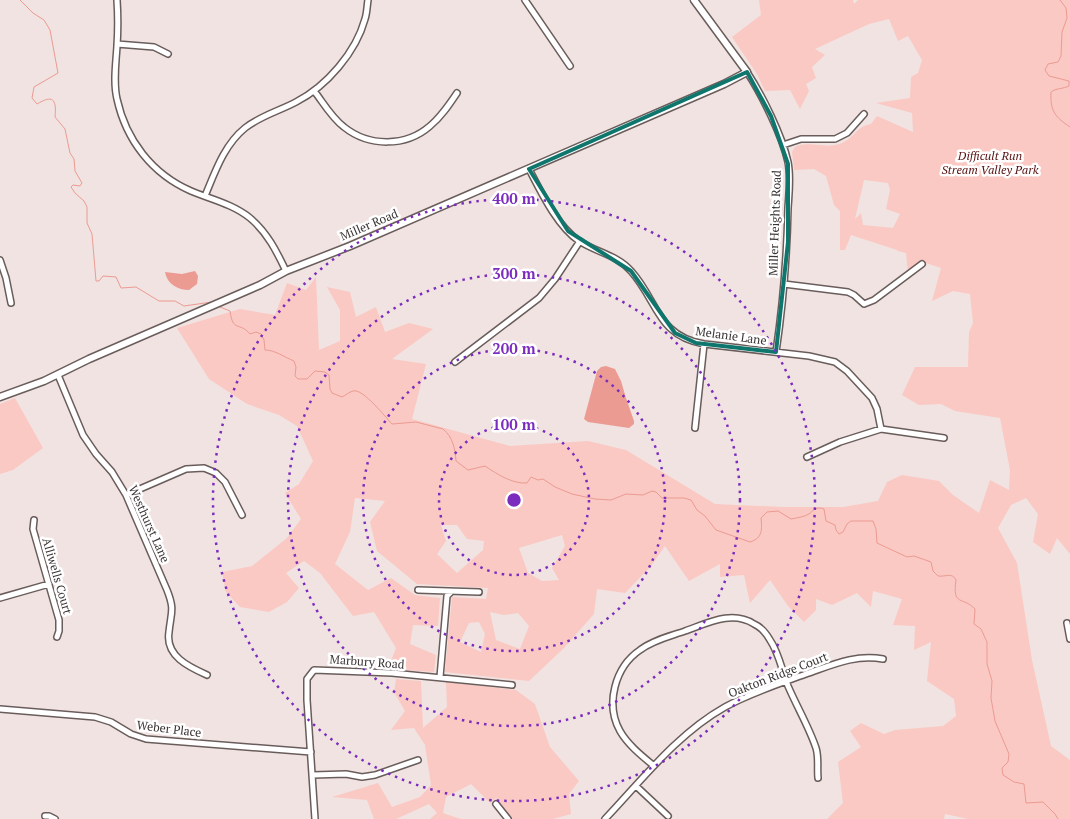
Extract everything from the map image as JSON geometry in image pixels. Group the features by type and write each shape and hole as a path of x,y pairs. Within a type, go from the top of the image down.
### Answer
{"street":[{"path":"117,0 115,84 117,99 131,139 146,159 164,175 184,188 228,206 248,217 258,226 277,252 286,271"},
{"path":"205,196 221,160 238,134 257,120 315,92 330,77 348,54 365,19 368,0"},
{"path":"525,0 570,66"},
{"name":"Miller Heights Road","path":"694,0 757,88 783,145 788,164 788,242 776,352"},
{"path":"117,44 154,47 168,54"},
{"name":"Miller Road","path":"0,397 58,375 89,359 260,285 286,271 350,246 529,169 724,84 746,72"},
{"path":"315,92 345,128 363,138 382,142 405,139 429,127 445,111 457,93"},
{"path":"783,145 801,139 829,140 842,137 854,127 864,114"},
{"name":"Melanie Lane","path":"529,169 563,225 580,241 608,254 623,264 638,280 662,319 672,331 689,341 704,344 828,359 842,366 872,398 877,409 881,429"},
{"path":"455,362 538,298 555,279 580,241"},
{"path":"0,260 7,283 10,303"},
{"path":"784,284 848,292 864,304 874,300 922,264"},
{"path":"695,428 704,344"},
{"name":"Westhurst Lane","path":"58,375 83,435 112,472 126,495 172,601 173,614 168,635 171,647 182,662 208,676"},
{"path":"807,457 840,442 881,429 944,438"},
{"path":"126,495 186,469 204,468 216,473 225,482 242,515"},
{"name":"Alliwells Court","path":"34,520 33,529 60,625 57,637"},
{"path":"0,598 49,584"},
{"path":"418,590 480,592"},
{"path":"440,677 447,596 451,592"},
{"path":"654,766 624,738 616,723 613,696 617,679 627,662 640,650 655,642 717,620 741,618 754,624 769,638 817,750 818,778"},
{"path":"1068,623 1070,639"},
{"name":"Oakton Ridge Court","path":"605,819 681,739 712,715 738,700 853,658 883,658"},
{"name":"Marbury Road","path":"315,819 307,700 307,679 310,672 318,669 440,677 512,685"},
{"name":"Weber Place","path":"0,709 95,717 111,722 131,734 146,739 311,752"},
{"path":"313,775 346,774 362,777 375,775 418,760"},
{"path":"636,786 668,816"},
{"path":"496,804 508,819"},
{"path":"45,816 55,819"}],"highlighted area":[{"path":"747,72 771,116 788,164 788,242 776,352 696,343 675,333 631,271 568,231 529,169"}],"green space":[{"name":"Difficult Run Stream Valley Park","path":"759,0 853,0 854,4 858,0 1070,0 1070,554 1057,538 1050,554 1033,542 1038,514 1026,498 1011,505 998,528 1017,563 1032,660 1051,746 1070,760 1070,819 968,819 945,814 944,819 827,819 843,803 838,762 861,747 850,731 861,723 884,734 895,730 943,726 956,716 954,699 927,681 931,642 914,650 915,626 893,625 902,599 873,591 871,607 857,593 832,605 816,599 816,610 804,622 788,606 770,580 750,603 744,575 720,577 720,564 689,581 665,546 651,566 625,593 597,589 594,614 564,648 529,681 445,672 452,597 486,599 488,588 417,584 377,551 370,522 385,501 355,498 350,532 335,564 368,590 391,578 415,595 440,598 438,626 413,625 410,644 436,655 434,672 388,669 396,648 374,612 353,616 320,573 304,561 286,573 299,588 287,602 269,612 240,607 226,592 222,572 252,566 287,538 301,519 285,493 299,484 313,461 297,426 279,415 247,404 209,379 177,328 240,309 275,315 287,283 306,290 316,277 319,350 340,341 340,310 327,287 350,292 356,317 376,307 385,332 409,323 433,329 392,359 426,364 412,419 510,446 588,441 626,450 715,504 843,507 878,501 887,482 902,475 939,481 953,495 979,513 990,480 1009,490 1010,470 1000,418 955,411 941,404 919,405 902,395 915,367 968,367 969,332 973,323 970,294 953,291 932,301 941,268 926,263 908,272 906,253 851,235 845,250 840,250 840,211 834,205 826,176 814,169 794,170 792,152 795,147 806,144 830,146 842,143 862,127 871,124 877,116 913,132 912,113 876,103 910,98 911,77 918,73 922,60 908,36 898,41 889,19 869,24 815,49 825,55 812,67 816,78 806,84 809,91 800,109 790,90 765,91 757,74 732,37 761,15","holes":["864,180 888,183 890,190 886,209 900,214 893,228 863,225 861,213 855,219","441,525 457,525 467,539 484,541 483,550 457,573 437,554 446,541","562,535 565,546 552,568 559,580 542,581 528,573 519,548","490,612 504,615 518,613 529,626 520,649 496,640","479,622 485,634 481,652 460,642 469,623"]},
{"path":"15,398 43,448 13,470 0,474 0,404"},
{"path":"396,679 421,681 423,728 447,707 446,682 516,690 535,704 550,747 579,781 569,794 571,814 553,819 513,819 496,798 490,803 471,784 446,797 443,813 461,819 430,819 437,813 429,804 396,819 374,819 367,800 332,797 378,783 392,807 420,797 431,785 425,745 414,728 391,730 405,711 394,692"}],"shaded area":[{"path":"195,271 198,276 197,284 189,290 174,286 168,280 165,272 182,274"},
{"path":"606,366 615,369 621,381 634,421 634,424 629,428 588,422 584,419 597,371 601,367"}],"waterway":[{"path":"20,0 33,13 44,20 50,30 58,73 34,87 32,98 37,104 46,100 52,100 55,106 55,117 65,129 70,153 74,159 75,171 82,183 80,186 73,185 71,187 87,207 87,223 92,234 96,281 99,281 103,276 116,277 121,288 136,287 159,301 175,301 184,306 212,302"},
{"path":"1060,0 1066,8 1067,18 1062,32 1061,56 1058,62 1048,64 1045,70 1049,76 1069,81 1069,86 1051,92 1051,104 1057,117 1070,127"},
{"path":"220,307 230,311 235,325 243,328 250,334 256,332 261,334 265,350 276,352 294,361 296,367 295,376 298,379 307,379 315,371 325,372 329,375 332,393 342,397 352,391 357,391 380,410 392,424 416,422 443,429 451,439 456,461 468,470 485,466 505,478 521,483 527,483 531,477 538,480 543,479 555,487 572,494 595,499 611,500 626,494 643,495 652,491 662,498 684,498 691,500 697,510 705,516 716,530 750,542 759,536 761,518 767,512 778,511 791,519 807,515 817,508 821,508 824,509 826,521 835,525 839,534 843,532 851,521 873,521 876,529 877,543 907,557 914,556 931,562 933,571 938,576 953,576 956,580 957,598 975,609 974,624 981,629 987,642 987,664 992,681 991,698 995,721 1009,754 1008,762 1002,768 1003,775 1014,782 1024,784 1026,803 1043,802 1058,819"}]}
